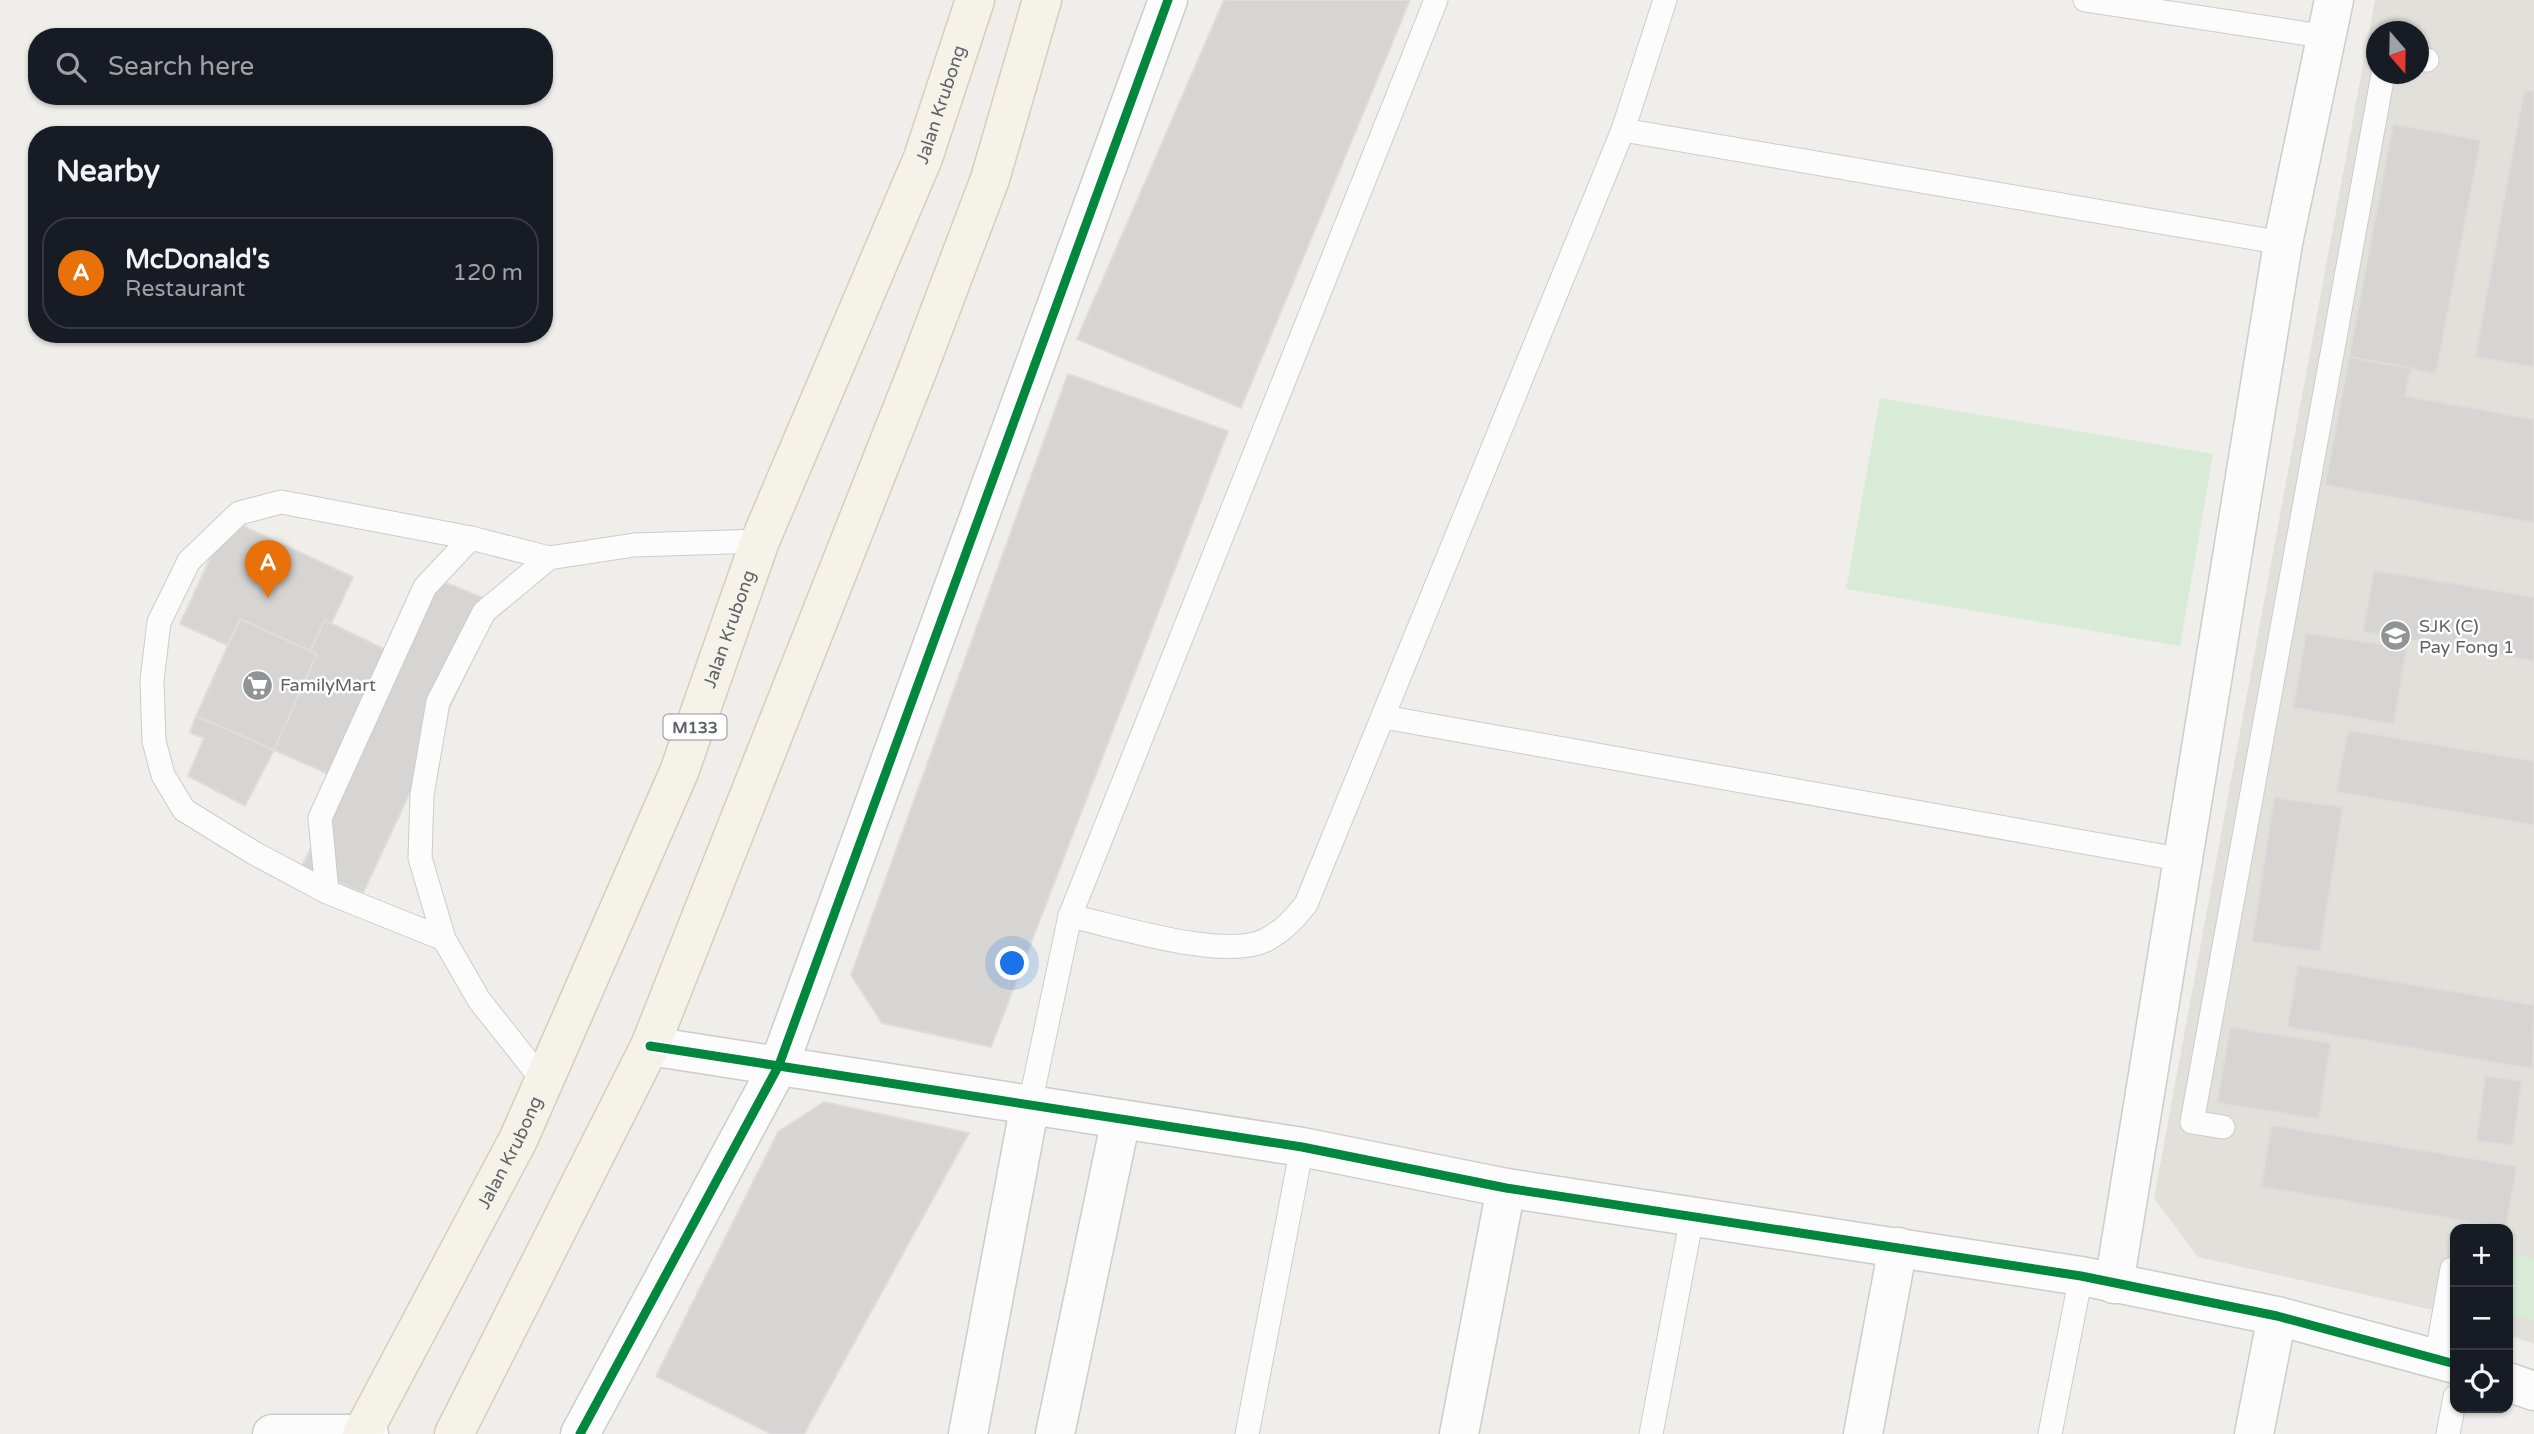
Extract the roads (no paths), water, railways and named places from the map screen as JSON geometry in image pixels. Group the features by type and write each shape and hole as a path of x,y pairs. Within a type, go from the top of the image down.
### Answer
{"main road":[{"name":"Jalan Krubong","path":"364,1433 519,1138 679,772 760,541 923,158 975,0"},
{"path":"454,1434 650,1046 990,178 1042,0"}],"street":[{"path":"580,1434 779,1065 1168,0"},
{"path":"2098,1280 2184,860 2283,243 2334,0"},
{"path":"650,1046 1302,1147 1506,1188 2098,1280 2277,1316 2445,1362"},
{"path":"968,1434 1030,1104"},
{"path":"1055,1434 1121,1119"},
{"path":"1460,1434 1506,1188"},
{"path":"1863,1434 1898,1247"},
{"path":"2254,1434 2277,1316"},
{"path":"2513,1384 2534,1391"},
{"path":"272,1434 364,1433"}],"lane":[{"path":"1030,1104 1070,916 1436,0"},
{"path":"1070,916 1200,944 1233,948 1264,941 1289,925 1306,904 1623,130 1665,0"},
{"path":"2085,0 2328,37"},
{"path":"2223,1127 2192,1122 2381,84"},
{"path":"1623,130 2283,243"},
{"path":"444,939 327,892 254,853 184,810 163,775 154,741 152,680 159,622 189,561 239,513 281,502 471,538 549,558 634,545 760,541"},
{"path":"327,892 320,818 425,587 471,538"},
{"path":"544,1082 479,1000 444,939 420,858 422,795 438,702 484,612 549,558"},
{"path":"1384,717 2184,860"},
{"path":"1247,1434 1302,1147"},
{"path":"1651,1434 1692,1217"},
{"path":"2050,1434 2098,1280"},
{"path":"2445,1362 2451,1287"},
{"path":"2448,1434 2452,1413"}],"place":[{"name":"McDonald's","path":"268,598"},
{"name":"SJK (C) Pay Fong 1","path":"2396,636"},
{"name":"FamilyMart","path":"257,685"}]}
